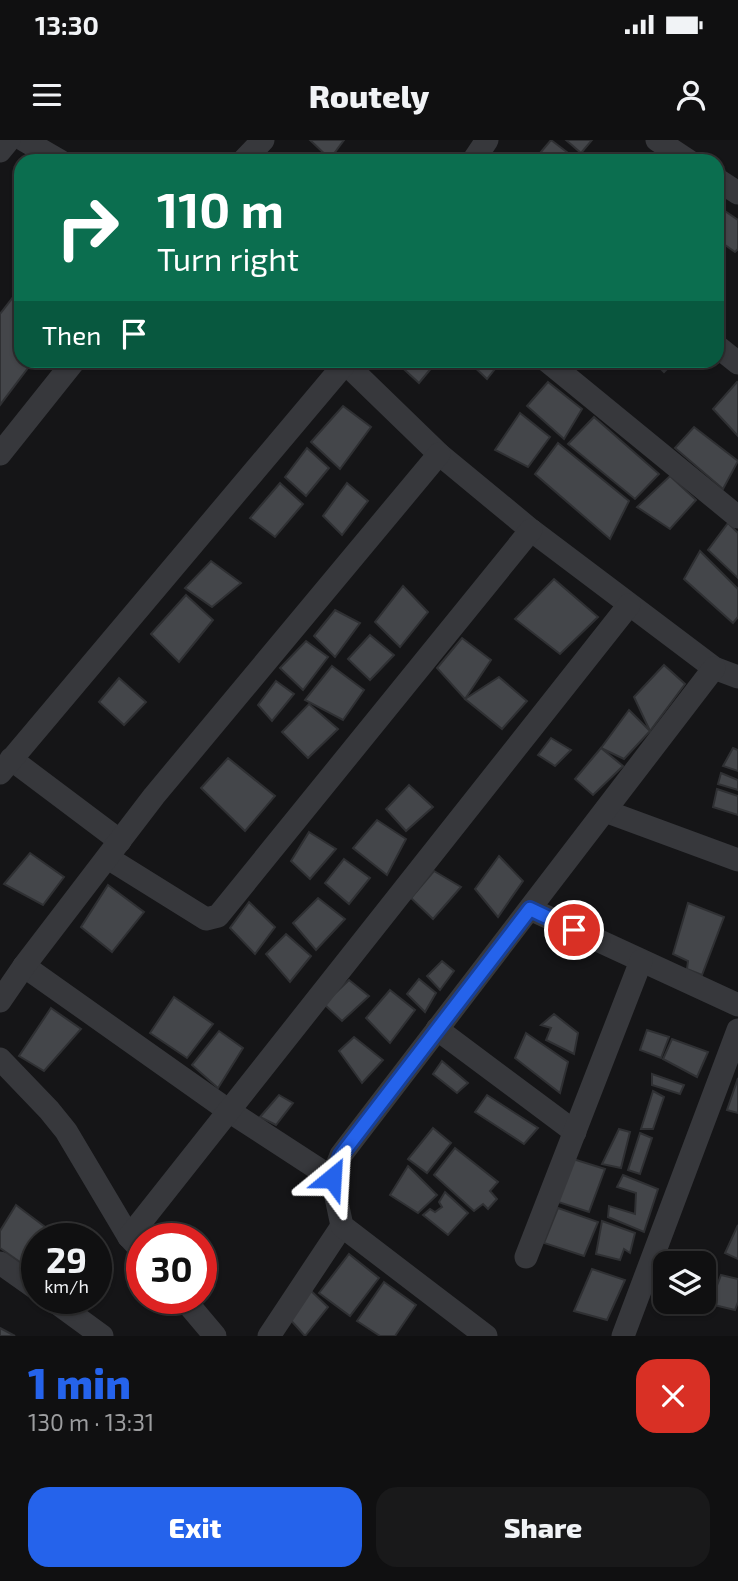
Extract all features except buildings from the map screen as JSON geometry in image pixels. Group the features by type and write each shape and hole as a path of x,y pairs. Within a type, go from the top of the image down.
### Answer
{"street":[{"path":"0,151 9,140"},
{"path":"24,140 48,154"},
{"path":"250,154 263,140"},
{"path":"657,140 678,154"},
{"path":"724,352 738,363"},
{"path":"0,454 69,368"},
{"path":"340,368 6,766 206,919 218,916 531,530"},
{"path":"351,368 439,454 531,530 714,668 738,677"},
{"path":"556,368 738,517"},
{"path":"0,1002 24,966 154,796 439,454"},
{"path":"151,1223 229,1111 629,605"},
{"path":"473,1332 342,1226 332,1178 341,1155 714,668"},
{"path":"605,811 738,860"},
{"path":"530,909 738,1005"},
{"path":"526,1257 642,961"},
{"path":"24,966 229,1111 332,1178"},
{"path":"438,1029 575,1132"},
{"path":"623,1336 738,1030"},
{"path":"0,1059 66,1131 126,1228"},
{"path":"274,1334 342,1226"},
{"path":"0,1263 21,1278"},
{"path":"72,1314 102,1336"},
{"path":"196,1314 215,1336"}],"route":[{"path":"332,1178 341,1155 530,909 574,930"}]}
